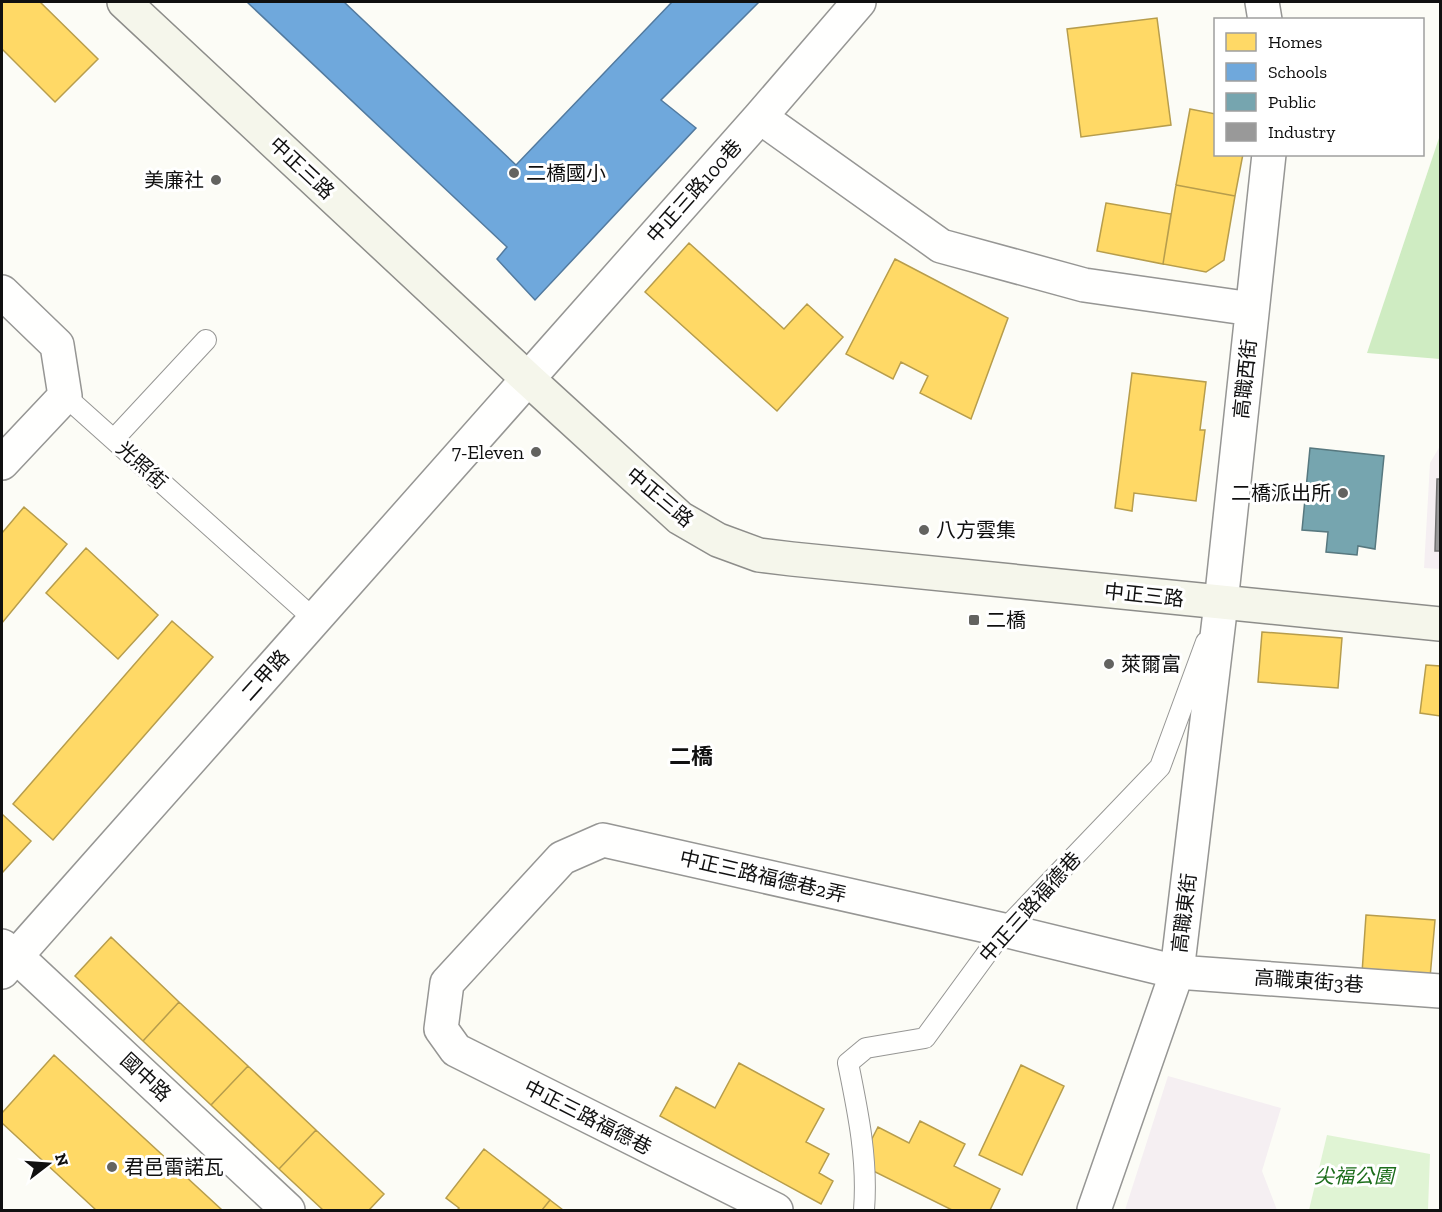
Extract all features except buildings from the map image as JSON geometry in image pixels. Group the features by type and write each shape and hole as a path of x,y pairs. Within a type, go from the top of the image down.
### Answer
{"street":[{"name":"中正三路","path":"124,2 680,518 718,540 759,555 1440,624"},
{"name":"中正三路100巷","path":"528,379 860,2"},
{"path":"1262,2 1265,18"},
{"path":"760,117 940,246 1084,285 1252,309"},
{"name":"高職西街","path":"1221,603 1269,156"},
{"path":"2,292 57,345 65,396 2,463"},
{"name":"二甲路","path":"6,958 528,379"},
{"name":"高職東街","path":"1094,1210 1177,972 1221,603"},
{"name":"中正三路福德巷2弄","path":"441,1029 447,983 562,858 603,840 1004,930 1177,972"},
{"name":"國中路","path":"6,958 288,1210"},
{"name":"高職東街3巷","path":"1177,972 1440,991"},
{"name":"中正三路福德巷","path":"441,1029 456,1050 776,1210"}],"lane":[{"path":"114,439 206,340"},
{"name":"光照街","path":"65,396 314,619"},
{"name":"中正三路福德巷","path":"864,1210 866,1179 857,1107 848,1063 866,1048 925,1038 1004,930 1160,767 1221,603"}],"shaded area":[{"path":"1440,446 1440,569 1424,568 1430,463"},
{"path":"1168,1076 1281,1108 1262,1171 1277,1210 1125,1210"}],"green space":[{"path":"1440,135 1440,359 1367,353"},
{"name":"尖福公園","path":"1327,1135 1430,1154 1428,1210 1309,1210"}],"place":[{"name":"二橋國小","path":"514,173"},
{"name":"美廉社","path":"216,180"},
{"name":"7-Eleven","path":"536,452"},
{"name":"二橋派出所","path":"1343,493"},
{"name":"八方雲集","path":"924,530"},
{"name":"二橋","path":"974,620"},
{"name":"萊爾富","path":"1109,664"},
{"name":"君邑雷諾瓦","path":"112,1167"}],"district":[{"name":"二橋","path":"691,756"}]}
